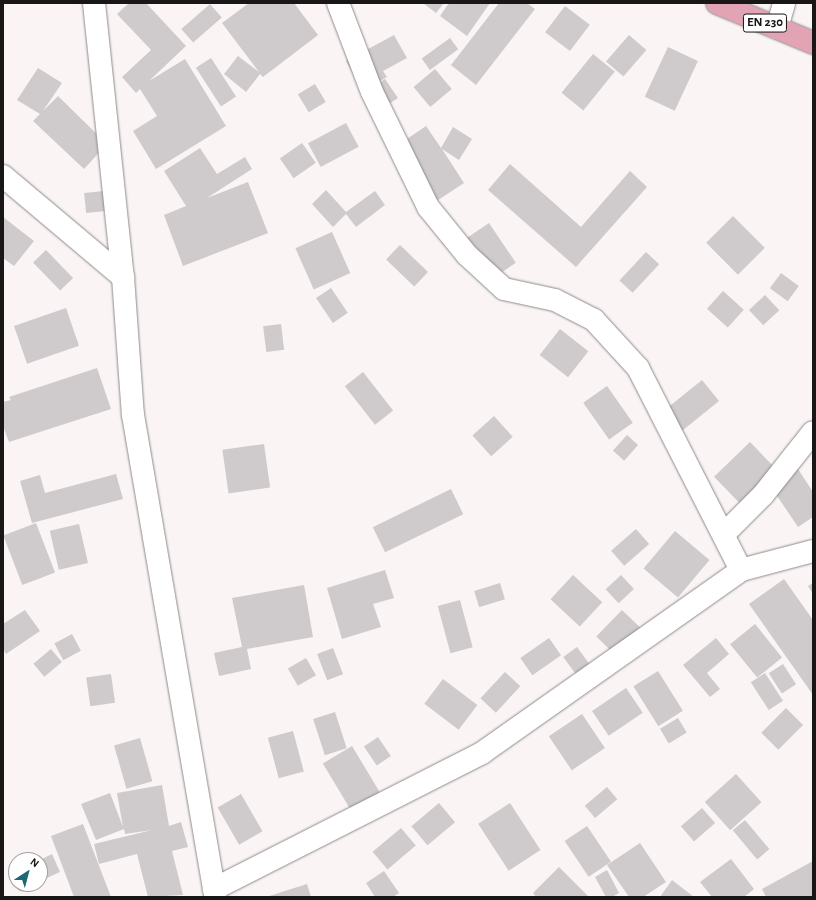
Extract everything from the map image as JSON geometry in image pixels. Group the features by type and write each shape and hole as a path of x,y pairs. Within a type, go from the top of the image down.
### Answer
{"main road":[{"name":"EN 230","path":"717,3 813,43"}],"street":[{"path":"94,3 123,277 134,415 214,893 482,753 741,570 813,551"},
{"path":"338,3 372,92 428,206 467,255 504,289 555,300 594,320 638,368 724,533 741,570"},
{"path":"777,28 784,3"},
{"path":"3,176 123,277"},
{"path":"724,533 763,495 813,432"}],"building":[{"path":"129,3 146,3 186,46 149,81 185,59 226,126 156,169 133,131 157,116 140,89 136,93 122,77 151,50 117,14"},
{"path":"249,3 294,3 318,35 263,77 260,74 246,92 224,74 238,56 259,72 222,23"},
{"path":"423,3 444,3 436,13"},
{"path":"449,3 490,3 467,36 440,16"},
{"path":"499,3 527,3 535,9 476,85 451,65"},
{"path":"210,4 222,18 193,43 181,29"},
{"path":"565,6 590,25 570,51 545,32"},
{"path":"394,35 407,58 383,71 387,77 363,91 346,61"},
{"path":"629,35 646,50 623,77 606,61"},
{"path":"450,38 458,49 430,70 422,59"},
{"path":"668,47 698,61 675,111 645,97"},
{"path":"593,54 615,72 583,110 562,93"},
{"path":"211,58 236,97 221,106 196,68"},
{"path":"38,68 62,83 43,111 58,96 107,144 84,169 33,121 40,114 17,100"},
{"path":"435,69 452,89 430,107 414,87"},
{"path":"385,79 398,98 374,114 361,95"},
{"path":"315,84 326,102 309,112 298,94"},
{"path":"346,123 359,147 321,167 308,143"},
{"path":"426,126 441,148 453,127 472,139 459,160 442,149 464,183 429,206 391,150"},
{"path":"302,143 316,163 294,178 280,158"},
{"path":"200,148 217,174 245,157 252,169 207,198 248,182 268,233 183,266 164,215 186,206 164,171"},
{"path":"510,164 581,227 630,171 647,187 576,267 488,190"},
{"path":"326,190 346,212 375,191 385,205 356,227 346,214 333,227 312,204"},
{"path":"104,191 106,211 86,213 84,193"},
{"path":"733,216 765,248 738,275 706,243"},
{"path":"3,217 34,241 14,266 3,258"},
{"path":"489,223 516,263 492,279 465,239"},
{"path":"332,232 350,273 314,289 295,248"},
{"path":"400,245 428,272 414,286 386,259"},
{"path":"46,250 73,278 60,291 33,263"},
{"path":"646,252 659,264 633,293 619,281"},
{"path":"781,273 799,286 788,301 770,288"},
{"path":"331,288 348,313 333,323 316,298"},
{"path":"723,291 744,310 728,328 707,309"},
{"path":"765,295 779,310 763,325 749,310"},
{"path":"66,308 79,346 27,364 14,326"},
{"path":"281,324 284,350 266,352 263,326"},
{"path":"560,329 588,351 568,377 540,355"},
{"path":"97,368 111,409 9,442 3,426 3,402 11,400 9,397"},
{"path":"363,372 393,411 375,425 345,386"},
{"path":"702,380 719,401 679,433 662,412"},
{"path":"607,386 633,423 609,439 583,403"},
{"path":"494,416 513,437 491,456 472,435"},
{"path":"627,435 638,445 624,461 613,451"},
{"path":"750,442 776,469 740,503 714,477"},
{"path":"264,444 270,488 229,493 222,450"},
{"path":"796,466 813,492 813,517 798,527 769,484"},
{"path":"116,474 123,499 32,523 20,481 40,475 45,493"},
{"path":"451,489 463,514 385,552 373,527"},
{"path":"36,523 55,572 22,585 3,536"},
{"path":"79,524 88,563 59,570 50,531"},
{"path":"636,529 649,544 624,566 611,551"},
{"path":"675,531 709,560 678,597 644,569"},
{"path":"385,570 394,598 373,604 381,627 342,639 327,588"},
{"path":"573,575 602,602 580,626 550,599"},
{"path":"621,575 634,589 619,603 606,589"},
{"path":"784,579 813,620 813,695 749,604"},
{"path":"500,583 505,599 479,607 474,591"},
{"path":"813,583 813,594 808,586"},
{"path":"304,585 313,637 247,649 251,669 219,676 214,653 242,647 232,598"},
{"path":"460,600 473,647 450,653 438,606"},
{"path":"25,610 40,631 6,654 3,649 3,624"},
{"path":"622,610 648,635 622,662 596,637"},
{"path":"755,624 782,657 757,678 730,644"},
{"path":"72,634 81,651 63,660 54,643"},
{"path":"549,638 561,655 532,675 520,658"},
{"path":"716,638 729,654 707,673 720,689 710,697 683,665"},
{"path":"577,647 595,672 581,682 563,657"},
{"path":"333,648 343,674 327,680 317,654"},
{"path":"51,649 62,662 44,677 33,664"},
{"path":"306,658 316,675 298,686 288,668"},
{"path":"783,664 796,684 782,693 769,673"},
{"path":"658,671 683,711 658,726 633,686"},
{"path":"505,672 520,686 496,713 480,698"},
{"path":"765,673 783,701 769,710 751,682"},
{"path":"111,674 115,703 90,706 86,677"},
{"path":"443,679 477,705 459,730 424,704"},
{"path":"626,688 643,713 609,736 592,711"},
{"path":"786,708 803,725 778,750 761,733"},
{"path":"335,712 347,748 325,755 313,719"},
{"path":"582,714 605,748 572,770 549,736"},
{"path":"678,718 687,733 669,743 660,729"},
{"path":"293,731 304,772 279,778 268,738"},
{"path":"378,737 391,756 377,766 364,747"},
{"path":"140,738 152,781 126,789 114,745"},
{"path":"352,746 381,794 352,812 323,764"},
{"path":"736,774 761,802 730,830 705,802"},
{"path":"162,785 169,826 181,822 188,847 172,851 183,895 148,897 137,854 99,864 94,844 152,830 125,834 124,829 96,840 81,804 110,793 123,827 117,793"},
{"path":"607,787 617,799 595,818 585,806"},
{"path":"241,794 262,831 239,845 218,808"},
{"path":"439,803 455,822 427,845 411,826"},
{"path":"510,803 540,850 509,871 478,824"},
{"path":"702,808 715,823 694,841 681,826"},
{"path":"745,820 769,849 757,859 733,830"},
{"path":"83,824 111,897 74,897 51,836"},
{"path":"587,826 611,862 589,877 565,841"},
{"path":"401,828 416,846 387,869 373,852"},
{"path":"640,843 666,882 643,897 629,897 607,865"},
{"path":"52,854 60,872 48,877 48,856"},
{"path":"731,859 754,889 744,897 712,897 700,882"},
{"path":"813,861 813,897 766,897 762,889"},
{"path":"559,867 589,897 536,897 533,893"},
{"path":"607,870 619,893 612,897 606,897 595,877"},
{"path":"384,871 399,893 393,897 375,897 366,883"},
{"path":"672,880 694,897 660,897"},
{"path":"307,884 311,897 266,897"}]}
